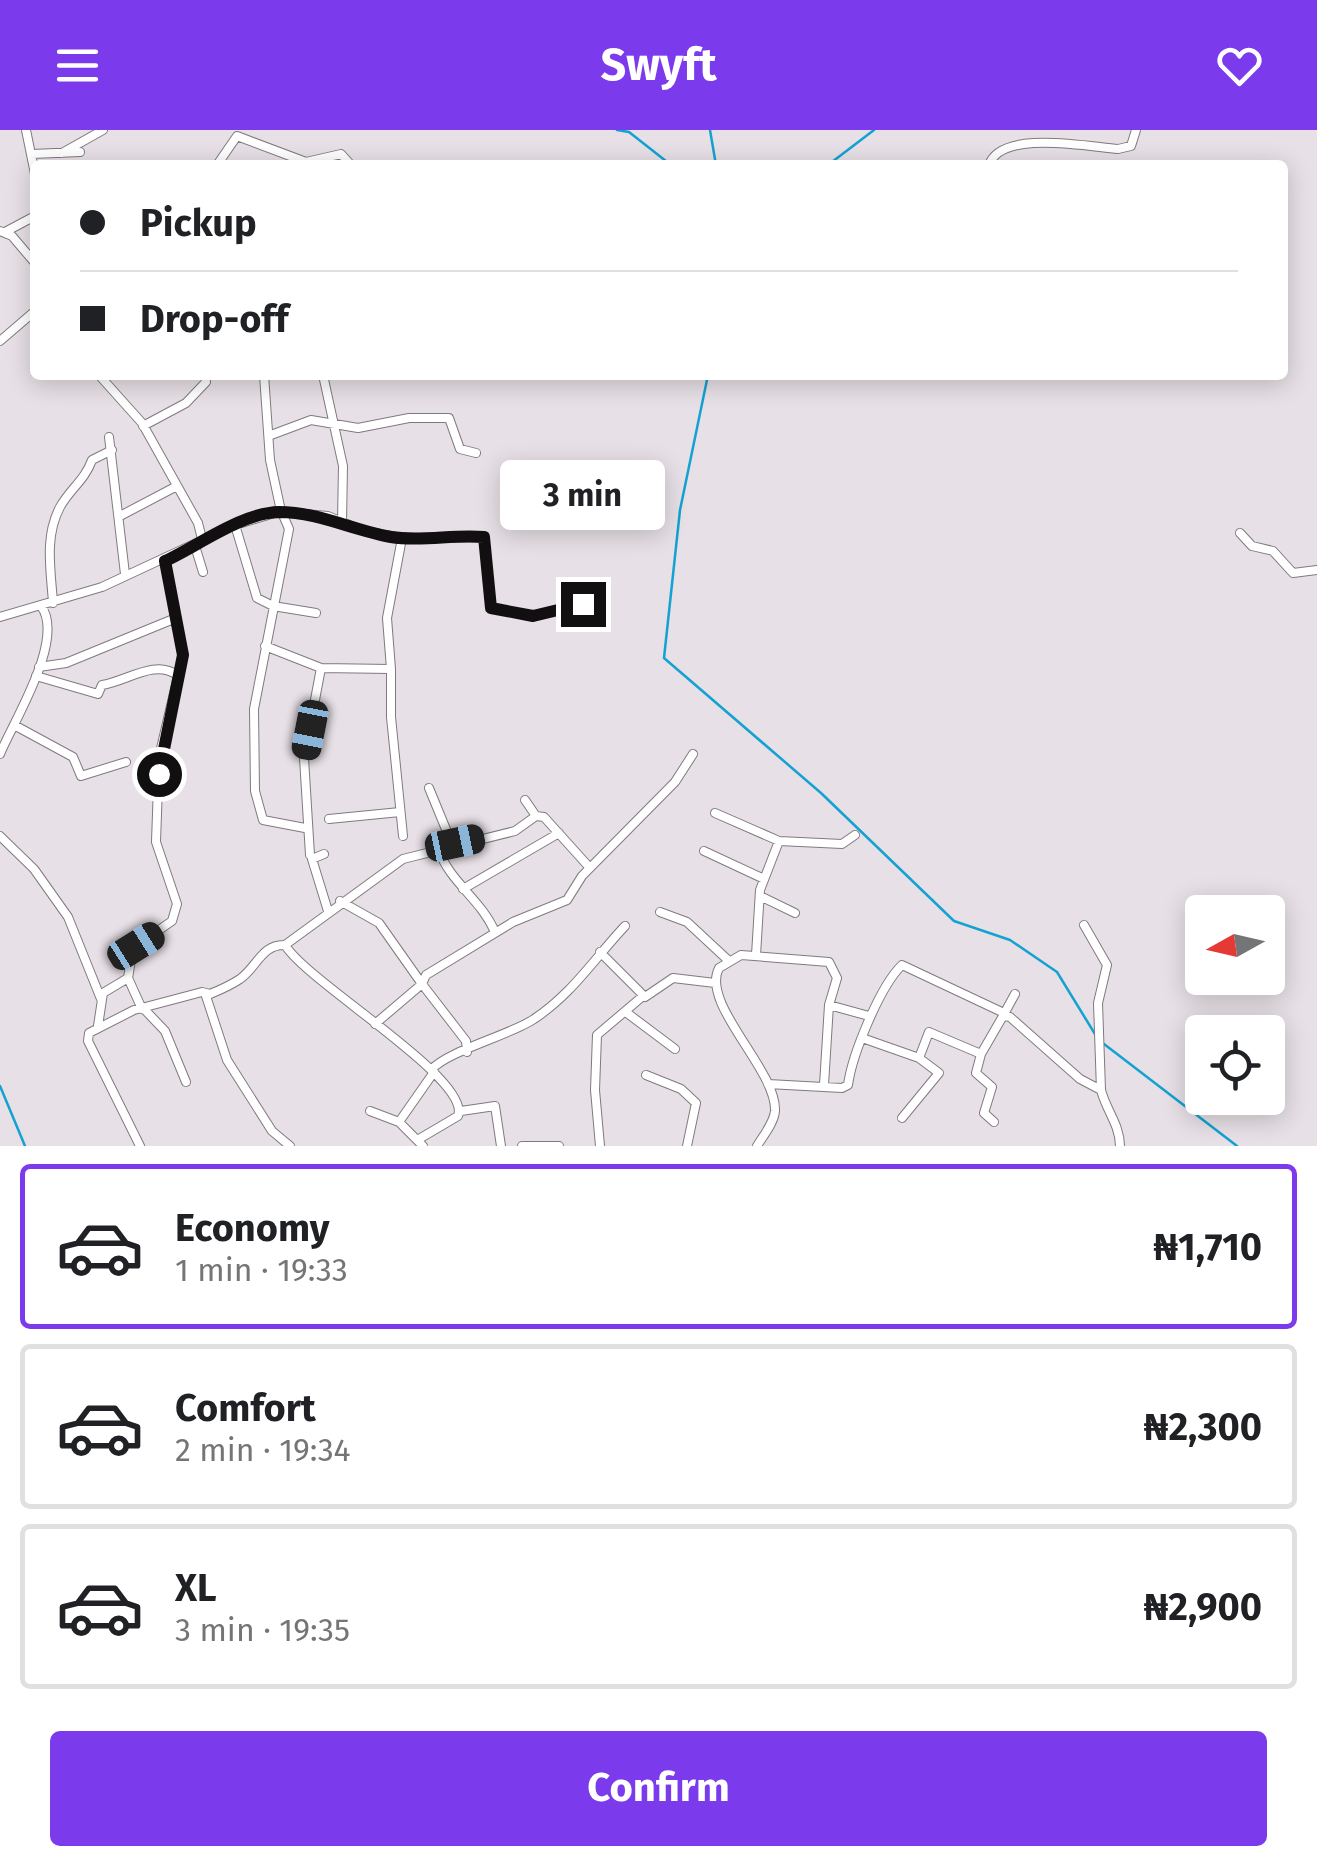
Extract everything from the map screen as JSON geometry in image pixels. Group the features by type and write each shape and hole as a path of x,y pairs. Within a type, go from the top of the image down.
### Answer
{"street":[{"path":"26,130 33,160"},
{"path":"62,152 103,130"},
{"path":"991,160 997,149 1022,136 1118,149 1131,146 1136,130"},
{"path":"220,160 237,136 301,160"},
{"path":"32,154 80,152"},
{"path":"315,160 341,154 346,160"},
{"path":"30,218 2,232 30,258"},
{"path":"0,341 30,315"},
{"path":"103,380 144,426 177,486 199,542 203,572"},
{"path":"144,426 186,404 206,380"},
{"path":"265,380 270,460 289,530 254,709 258,808 264,820 306,828"},
{"path":"324,380 343,466 342,522"},
{"path":"271,434 311,420 358,428 409,418 449,418 460,449 476,454"},
{"path":"109,437 125,574"},
{"path":"54,603 49,542 61,506 86,476 92,460 112,450"},
{"path":"120,516 177,486"},
{"path":"0,617 102,587 125,574 165,561 235,525 282,513 328,516 402,538 484,537 491,608 533,616 583,604"},
{"path":"235,525 241,534 250,587 257,598 273,606 316,612"},
{"path":"1240,534 1252,546 1273,551 1293,573 1317,570"},
{"path":"402,538 387,618 391,717 403,836"},
{"path":"165,561 183,655 159,757 156,842 171,877 176,915 133,948 128,978 143,1009 165,1031 186,1082"},
{"path":"0,754 38,672 46,629 46,614 41,606"},
{"path":"38,672 176,618"},
{"path":"266,646 321,668 391,668"},
{"path":"38,672 98,694 102,685 154,668 175,671 178,676"},
{"path":"310,855 304,758 321,668"},
{"path":"14,726 73,757 81,776 126,762"},
{"path":"375,1024 437,966 495,932 560,905 590,868 675,782 693,754"},
{"path":"429,788 452,844"},
{"path":"525,800 536,816"},
{"path":"329,820 400,812"},
{"path":"715,813 779,841 842,844 855,835"},
{"path":"98,1026 242,978 268,948 285,944 403,858 515,831 536,816 544,817 590,868"},
{"path":"464,890 559,833"},
{"path":"0,836 34,869 68,917 101,999 98,1026 88,1041 140,1146"},
{"path":"756,955 760,896 779,841"},
{"path":"438,848 495,932"},
{"path":"704,851 764,879"},
{"path":"324,854 312,859 328,911"},
{"path":"760,896 795,913"},
{"path":"340,901 378,923 464,1038 467,1052"},
{"path":"660,912 688,922 729,962"},
{"path":"1084,925 1107,965 1098,1003 1101,1090 1106,1110 1117,1124 1120,1146"},
{"path":"399,1122 437,1063 529,1023 556,1004 575,988 600,952 625,926"},
{"path":"285,944 302,966 432,1071 456,1095 461,1112"},
{"path":"600,952 643,996"},
{"path":"757,1146 775,1114 768,1084 722,1004 715,983 717,972 729,962 756,955 829,962 836,978 829,1005 824,1086"},
{"path":"768,1084 848,1084 853,1055 866,1038 869,1016 902,965 1010,1016 1080,1079 1101,1090"},
{"path":"101,999 128,978"},
{"path":"600,1146 594,1062 597,1035 643,996 672,978 715,983"},
{"path":"205,993 227,1060 272,1132 290,1146"},
{"path":"994,1122 984,1113 992,1087 976,1072 981,1054 1015,994"},
{"path":"829,1005 869,1016"},
{"path":"627,1013 675,1049"},
{"path":"919,1058 929,1032 981,1054"},
{"path":"866,1038 919,1058 939,1074 902,1118"},
{"path":"646,1075 681,1089 696,1103 688,1146"},
{"path":"370,1111 399,1122 421,1142 461,1112 495,1106 500,1146"},
{"path":"522,1146 559,1146"}],"waterway":[{"path":"617,130 629,132 665,160"},
{"path":"710,130 715,160"},
{"path":"835,160 874,130"},
{"path":"707,380 680,510 664,658 821,793 954,921 1010,940 1057,972 1098,1039"},
{"path":"1104,1044 1237,1146"},
{"path":"0,1086 25,1146"}],"route":[{"path":"159,774 159,757 183,655 165,561 235,525 280,512 328,516 364,531 402,538 464,534 484,537 491,608 533,616 583,604"}]}
